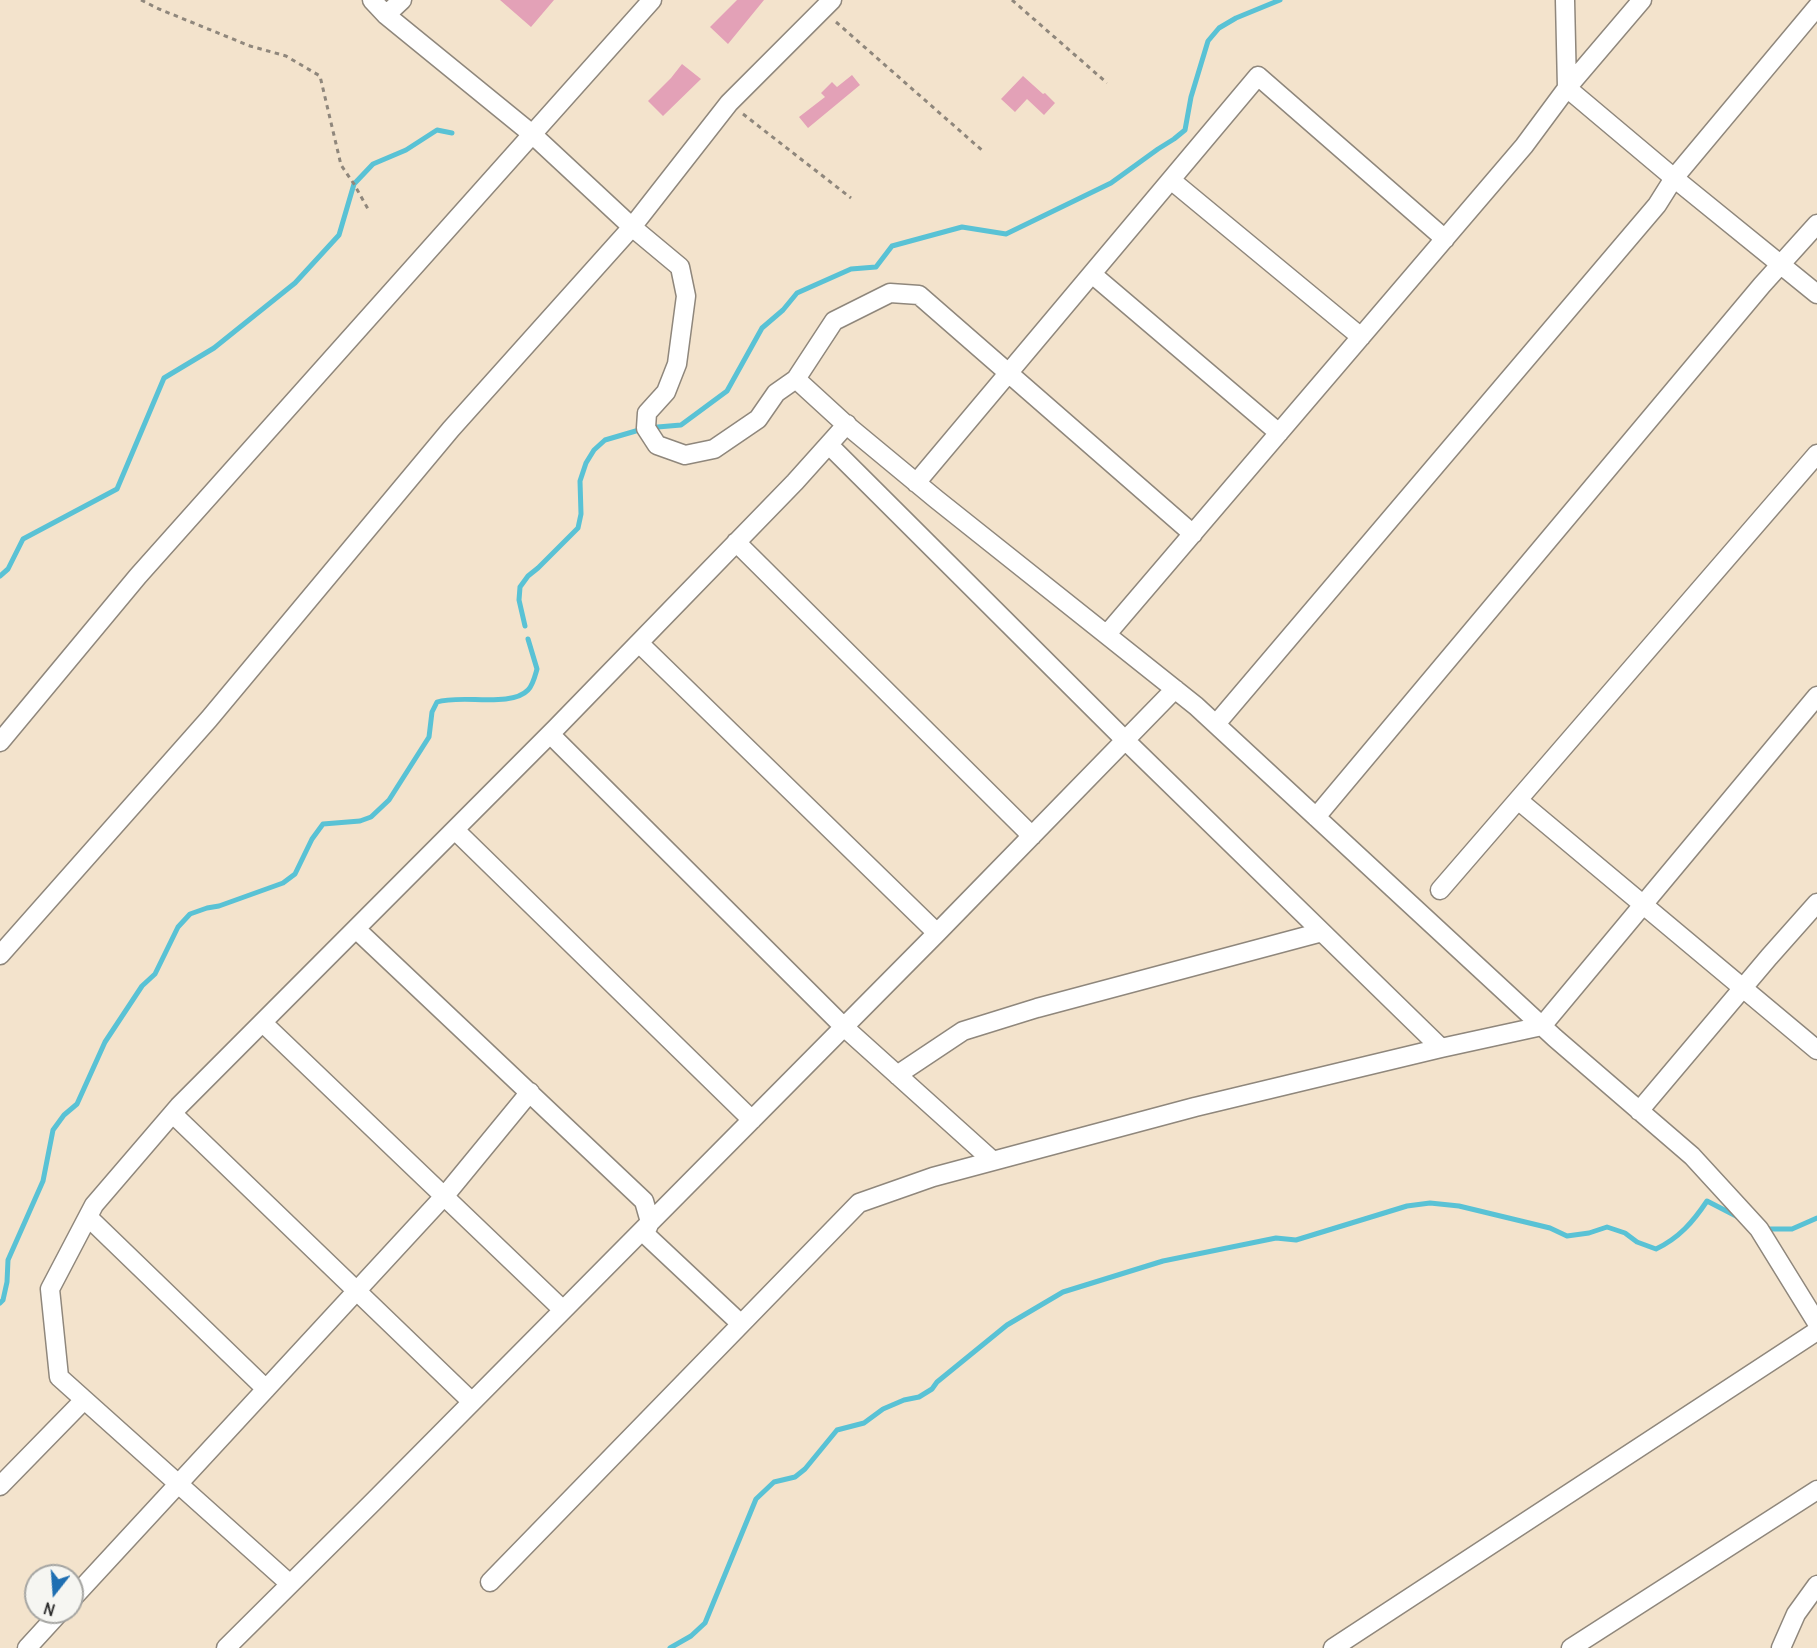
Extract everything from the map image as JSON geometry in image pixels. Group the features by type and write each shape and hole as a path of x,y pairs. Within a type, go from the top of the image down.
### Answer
{"street":[{"path":"372,0 386,15 532,134 632,227 680,267 687,296 676,364 666,392 647,413 646,428 657,445 685,455 714,449 758,419 776,393 796,379 834,321 890,293 919,295 1193,534"},
{"path":"386,15 402,0"},
{"path":"0,742 138,576 652,0"},
{"path":"1565,0 1567,88 1817,294"},
{"path":"1107,634 1524,146 1567,88 1642,0"},
{"path":"0,955 209,719 451,429 632,227 729,103 828,5"},
{"path":"1216,724 1657,205 1674,178 1817,7"},
{"path":"916,483 1258,76 1444,239"},
{"path":"1171,180 1361,337"},
{"path":"1316,817 1762,285 1817,224"},
{"path":"1092,274 1279,433"},
{"path":"796,379 916,483 1107,634 1216,724 1542,1026 1692,1156 1759,1229 1817,1323"},
{"path":"290,1584 59,1377 50,1289 94,1205 173,1114 550,734 848,424"},
{"path":"829,445 1125,740 1441,1048"},
{"path":"1440,890 1817,453"},
{"path":"736,542 1032,836"},
{"path":"639,643 937,933"},
{"path":"226,1648 752,1120 1175,689"},
{"path":"490,1582 859,1203 933,1177 1195,1107 1542,1026 1817,696"},
{"path":"550,734 844,1027 993,1161"},
{"path":"1518,800 1817,1050"},
{"path":"455,830 752,1120"},
{"path":"1639,1111 1817,903"},
{"path":"356,929 644,1201 650,1222 645,1234 741,1324"},
{"path":"897,1075 963,1031 1037,1008 1322,932"},
{"path":"263,1023 563,1310"},
{"path":"84,1586 444,1196 530,1092"},
{"path":"173,1114 472,1402"},
{"path":"87,1217 266,1389"},
{"path":"1333,1648 1817,1331"},
{"path":"0,1485 84,1400"},
{"path":"1571,1648 1817,1491"},
{"path":"1781,1648 1796,1614 1817,1584"},
{"path":"27,1648 49,1624"}],"path":[{"path":"141,0 250,46 286,56 320,76 341,165 368,209"},
{"path":"1012,0 1107,83"},
{"path":"828,5 984,152"},
{"path":"729,103 851,198"}],"building":[{"path":"500,0 554,0 531,27"},
{"path":"737,0 764,0 728,44 710,27"},
{"path":"682,64 701,79 663,116 648,101"},
{"path":"852,75 860,85 808,128 799,117 825,97 821,93 832,82 837,87"},
{"path":"1023,76 1055,103 1044,115 1027,99 1015,112 1001,99"}],"waterway":[{"path":"525,626 519,600 520,587 528,576 578,528 581,514 580,481 586,463 594,450 605,440 646,428 681,425 727,391 762,328 783,310 797,293 851,269 876,267 892,246 962,227 1006,234 1111,183 1185,130 1191,97 1208,41 1219,28 1236,18 1280,0"},
{"path":"0,576 8,569 23,539 117,489 164,378 214,348 295,283 339,235 354,184 373,164 406,150 437,130 452,133"},
{"path":"0,1303 3,1300 7,1282 8,1260 43,1181 53,1130 64,1115 77,1104 105,1042 142,986 155,974 178,927 190,914 283,883 295,874 312,839 323,824 360,821 371,817 389,800 429,737 432,712 437,702 459,699 498,700 520,695 528,690 533,683 537,669 528,639"},
{"path":"670,1648 691,1636 705,1623 756,1499 774,1482 795,1477 805,1469 837,1430 864,1423 883,1409 904,1400 919,1397 932,1389 937,1382 1007,1325 1063,1292 1163,1261 1276,1238 1296,1240 1407,1206 1430,1203 1459,1206 1550,1228 1567,1236 1589,1233 1607,1227 1625,1233 1637,1242 1656,1249 1685,1229 1707,1201 1738,1217"},
{"path":"1765,1229 1792,1229 1817,1218"}]}
